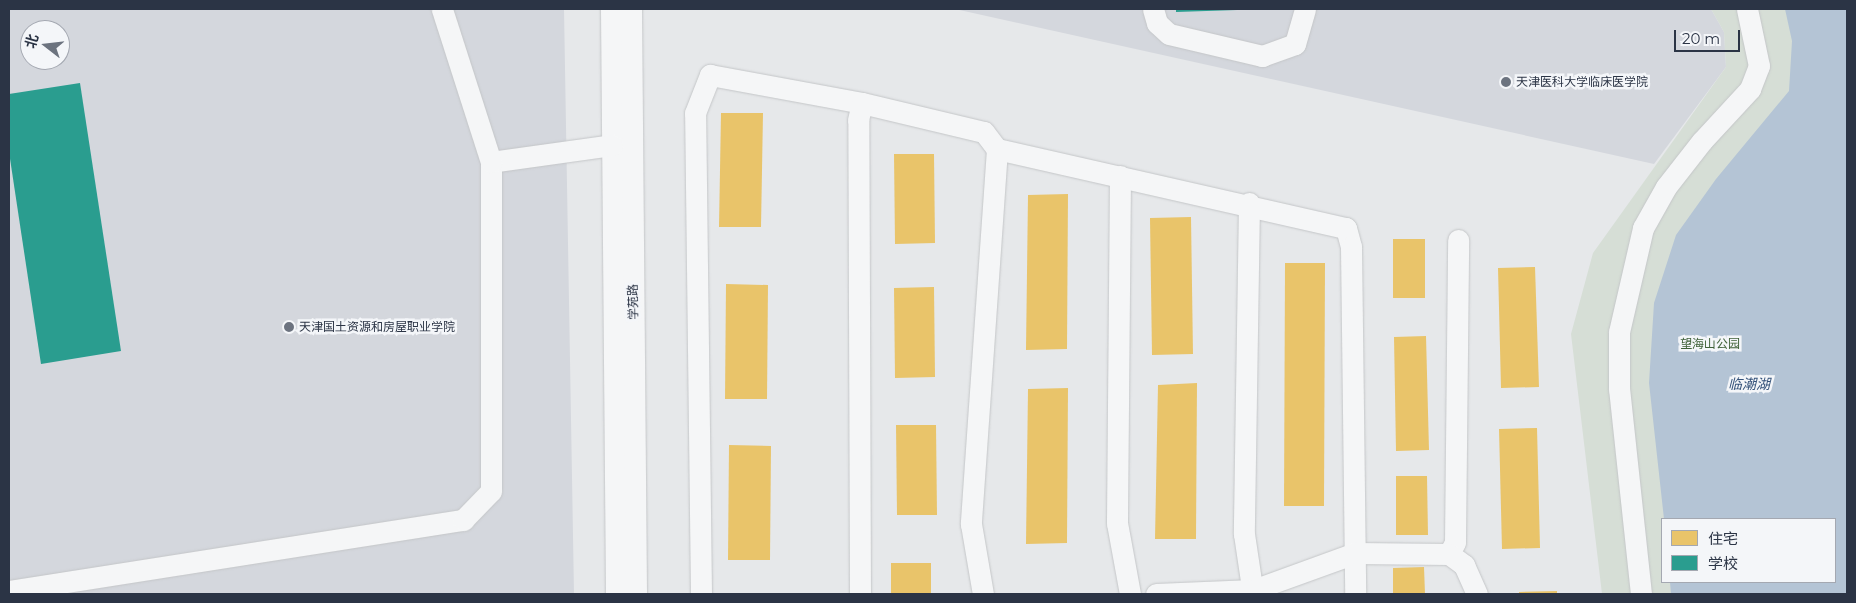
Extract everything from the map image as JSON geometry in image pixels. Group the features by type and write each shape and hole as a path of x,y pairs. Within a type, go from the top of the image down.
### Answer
{"street":[{"path":"9,591 463,520 491,491 491,162 442,9"},
{"name":"学苑路","path":"611,9 616,594"},
{"name":"学苑路","path":"630,9 636,594"},
{"path":"1153,9 1157,23 1169,34 1262,56 1295,44 1305,9"},
{"path":"1641,594 1619,389 1621,323 1643,228 1666,187 1702,141 1750,90 1759,66 1747,9"},
{"path":"701,594 695,113 702,90 710,75 862,102 984,132 997,149 1249,203 1346,228 1351,247 1355,594"},
{"path":"860,594 858,120 862,102"},
{"path":"491,162 612,145"},
{"path":"983,594 971,524 997,149"},
{"path":"1120,176 1117,523 1130,594"},
{"path":"1249,203 1244,534 1253,592"},
{"path":"1449,554 1455,542 1458,240"},
{"path":"1156,594 1253,592 1355,553 1449,554 1464,565 1477,594"}],"shaded area":[{"name":"天津国土资源和房屋职业学院","path":"9,9 564,9 574,594 9,594"},
{"name":"天津医科大学临床医学院","path":"955,9 1711,9 1724,32 1726,67 1654,164"}],"green space":[{"name":"临潮湖","path":"1711,9 1847,9 1847,594 1602,594 1571,334 1593,253 1726,67 1724,32"}],"water":[{"name":"临潮湖","path":"1785,9 1847,9 1847,594 1671,594 1670,583 1836,583 1836,518 1664,518 1649,383 1654,303 1676,235 1716,179 1789,91 1792,41"}],"building: 住宅":[{"path":"721,113 763,113 761,227 719,227"},
{"path":"894,154 934,154 935,243 895,244"},
{"path":"1068,194 1067,349 1026,350 1028,195"},
{"path":"1191,217 1193,354 1152,355 1150,218"},
{"path":"1393,239 1425,239 1425,298 1393,298"},
{"path":"1285,263 1325,263 1324,506 1284,506"},
{"path":"1535,267 1539,387 1501,388 1498,268"},
{"path":"726,284 768,285 767,399 725,399"},
{"path":"934,287 935,377 895,378 894,288"},
{"path":"1426,336 1429,450 1396,451 1394,337"},
{"path":"1197,383 1196,539 1155,539 1158,385"},
{"path":"1068,388 1067,543 1026,544 1028,389"},
{"path":"896,425 936,425 937,515 897,515"},
{"path":"1537,428 1540,548 1502,549 1499,429"},
{"path":"729,445 771,446 770,560 728,560"},
{"path":"1396,476 1427,476 1428,535 1396,535"},
{"path":"891,563 931,563 931,594 891,594"},
{"path":"1424,567 1425,594 1393,594 1393,568"},
{"path":"1557,591 1557,594 1519,594 1519,592"}],"building: 学校":[{"path":"1176,9 1237,9 1237,10 1176,12"},
{"path":"80,83 121,351 41,364 9,152 9,94"}],"place":[{"name":"天津医科大学临床医学院","path":"1506,82"},
{"name":"天津国土资源和房屋职业学院","path":"289,327"}],"park label":[{"name":"望海山公园","path":"1710,344"}]}
